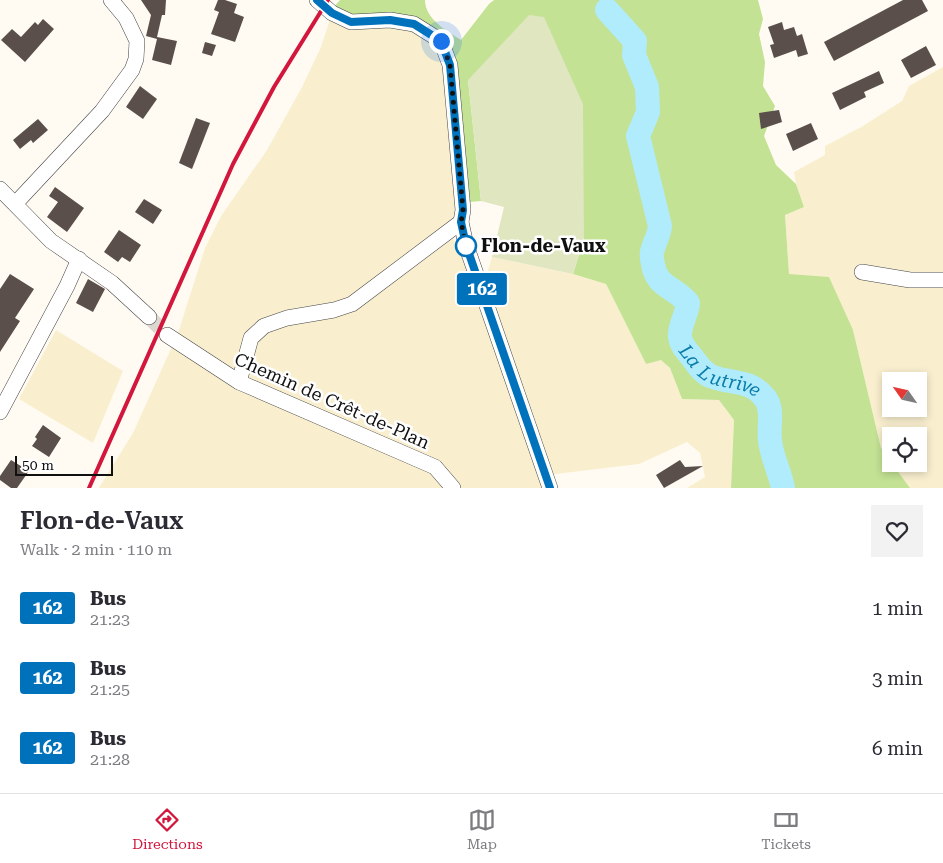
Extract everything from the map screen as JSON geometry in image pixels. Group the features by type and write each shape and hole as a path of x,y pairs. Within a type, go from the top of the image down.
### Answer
{"street":[{"path":"14,204 102,111 132,70 136,58 137,41 126,18 111,0"},
{"path":"317,0 332,13 351,22 390,20 414,24 441,41 450,65 463,210 461,222 466,245 550,488"},
{"path":"0,189 51,242 79,259 112,283 149,316"},
{"path":"240,382 251,338 264,326 287,318 334,310 352,304 461,222"},
{"path":"0,412 67,286 79,259"},
{"path":"862,272 910,280 943,280"},
{"name":"Chemin de Crêt-de-Plan","path":"167,335 240,382 436,467 453,488"}],"shaded area":[{"path":"332,13 390,20 441,41 458,209 446,229 456,243 473,283 486,277 492,257 573,274 606,284 646,364 661,359 670,368 682,399 719,400 734,420 731,488 687,488 705,477 700,453 687,442 639,464 539,476 543,488 99,488 133,433 178,333 205,248 221,216 267,150 302,87 321,47"},
{"path":"943,67 943,488 910,488 899,472 927,472 927,427 882,427 882,449 853,330 789,274 785,215 804,207 794,172 825,155 825,146 863,126 902,101 909,86"},
{"path":"56,330 123,371 93,443 19,399"}],"green space":[{"path":"340,0 425,0 426,7 433,19 461,40 494,0 758,0 763,19 759,34 765,62 763,86 775,106 764,136 776,165 796,184 804,207 785,215 789,274 829,277 853,330 882,449 882,472 898,472 910,488 731,488 734,420 719,400 682,399 670,368 661,360 646,364 606,284 573,274 584,238 468,80 481,201 469,202 441,41 414,24 364,21 333,8"},
{"path":"529,15 544,17 583,104 584,238 573,274 492,257 504,207 481,201 468,80"}],"building":[{"path":"141,0 166,0 165,15 162,15 157,37 177,41 171,65 152,60 157,39 146,36 151,15"},
{"path":"218,0 237,4 234,13 244,17 235,42 211,34 219,12 214,10"},
{"path":"903,0 922,0 928,11 834,61 824,42"},
{"path":"43,19 54,29 25,62 1,40 12,29 21,37 35,22 38,25"},
{"path":"782,22 784,30 794,27 797,36 802,34 808,54 798,57 796,50 774,58 770,45 774,44 768,27"},
{"path":"205,42 216,45 212,56 202,53"},
{"path":"926,46 936,65 911,78 901,60"},
{"path":"879,71 884,83 864,92 866,97 840,110 832,93"},
{"path":"140,86 157,99 143,119 126,107"},
{"path":"779,110 782,122 761,129 759,113"},
{"path":"196,118 210,123 192,169 179,163"},
{"path":"38,119 48,130 33,143 31,140 20,149 13,140"},
{"path":"811,123 818,139 793,151 786,134"},
{"path":"55,187 84,208 67,232 47,217 58,202 49,196"},
{"path":"144,199 162,210 153,224 135,212"},
{"path":"119,230 141,245 130,262 122,257 118,262 104,252"},
{"path":"10,274 34,289 15,318 20,321 0,352 0,289"},
{"path":"88,279 105,289 93,312 76,303"},
{"path":"43,425 61,438 49,457 32,446 37,439 35,437"},
{"path":"11,460 29,471 17,488 11,488 0,480 0,476"},
{"path":"680,460 685,467 703,466 664,488 656,475"}],"waterway":[{"name":"La Lutrive","path":"607,10 635,41 634,55 647,87 648,112 638,136 660,226 652,254 655,272 662,282 688,303 680,337 684,347 700,368 706,374 713,377 747,385 759,392 768,402 771,446 783,488"}],"tunnel":[{"path":"149,317 167,335"}],"railway":[{"path":"89,488 233,164 274,87 328,0"}],"bus line":[{"name":"162","path":"317,0 332,13 351,22 390,20 414,24 441,41 450,65 463,210 461,222 466,245 550,488"}],"place":[{"name":"Flon-de-Vaux","path":"466,246"}],"route":[{"path":"441,41 450,65 463,210 461,222 466,246"}]}
